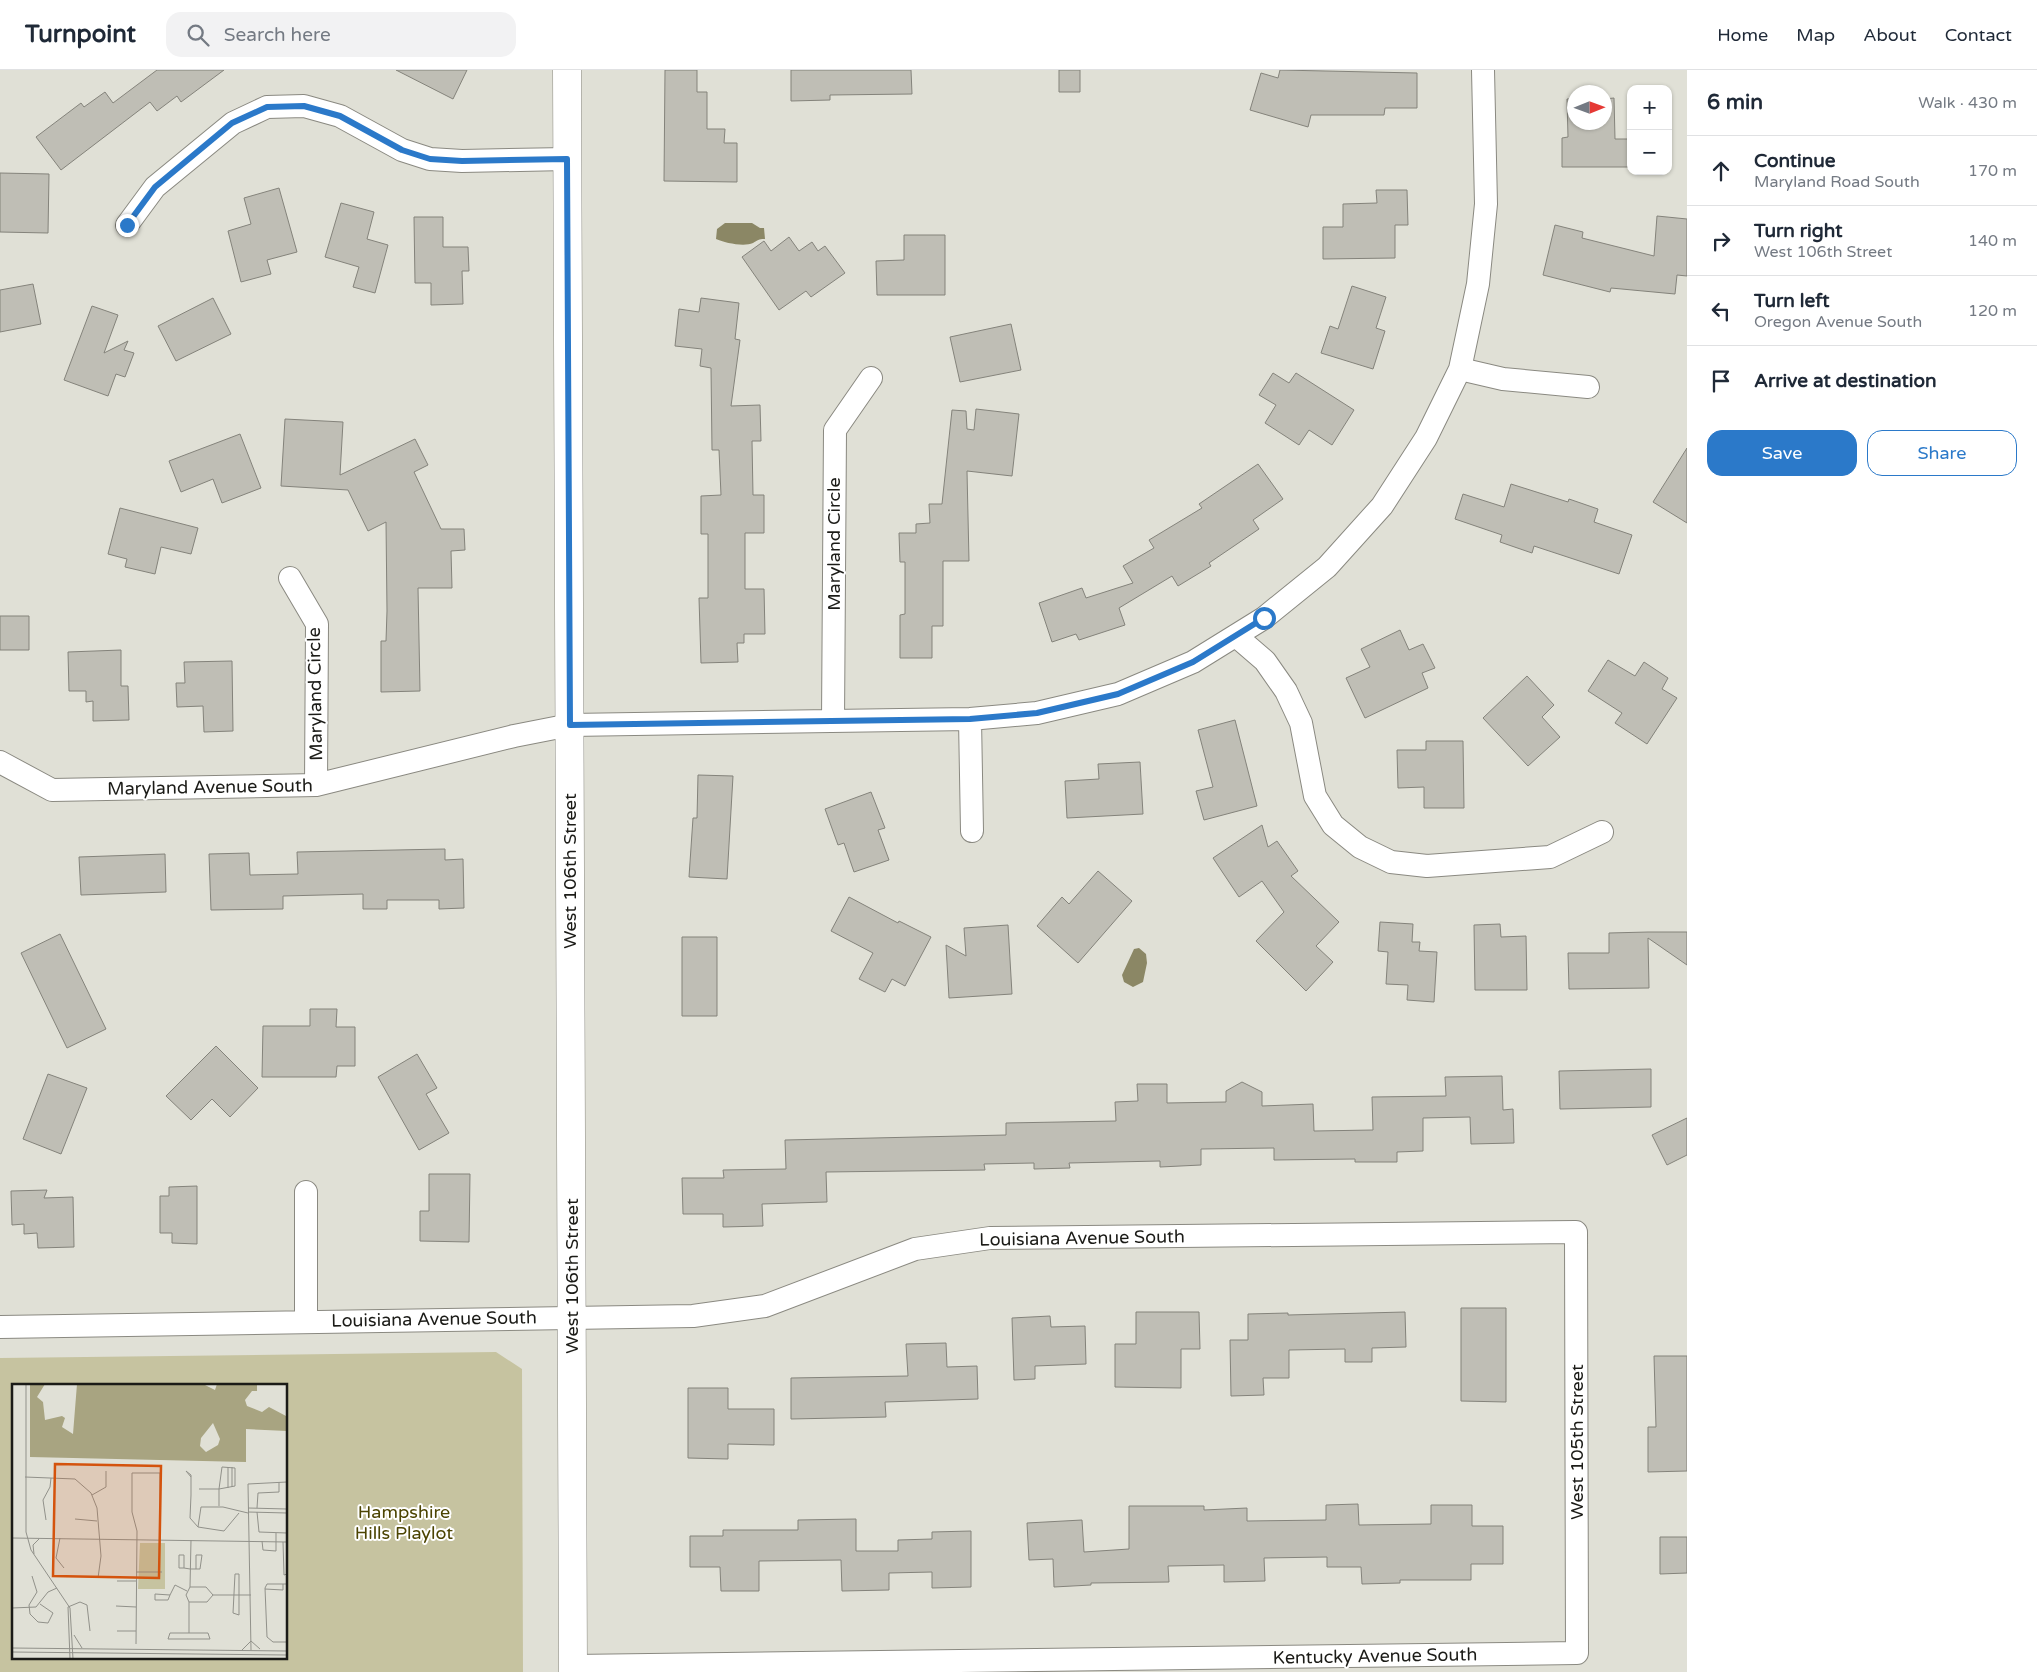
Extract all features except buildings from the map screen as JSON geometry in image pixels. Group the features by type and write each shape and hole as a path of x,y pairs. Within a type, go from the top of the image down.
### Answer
{"street":[{"name":"West 106th Street","path":"567,70 573,1669"},
{"name":"Maryland Avenue South","path":"0,762 52,790 316,785 514,736 570,725 970,719 1037,713 1118,694 1193,662 1264,618 1327,567 1382,506 1426,438 1460,369 1478,284 1486,204 1483,70"},
{"path":"127,225 155,187 169,175 232,123 267,107 304,106 340,116 402,150 430,159 462,161 567,159"},
{"path":"1460,369 1503,379 1588,387"},
{"name":"Maryland Circle","path":"833,721 835,430 871,378"},
{"name":"Maryland Circle","path":"290,578 317,624 316,785"},
{"path":"1236,636 1265,661 1286,691 1301,723 1314,796 1333,825 1360,847 1391,862 1427,866 1550,858 1602,832"},
{"path":"970,719 972,832"},
{"path":"306,1192 306,1322"},
{"name":"Louisiana Avenue South","path":"0,1327 693,1316 766,1306 915,1249 990,1238 1576,1232"},
{"name":"West 105th Street","path":"1576,1232 1577,1653"},
{"name":"Kentucky Avenue South","path":"573,1669 1577,1653"}],"green space":[{"name":"Hampshire Hills Playlot","path":"496,1352 522,1369 523,1672 0,1672 0,1358"}],"shaded area":[{"path":"725,223 752,223 760,228 764,228 765,239 740,245 716,239 717,229"},
{"path":"1139,948 1146,954 1147,963 1143,982 1133,987 1124,982 1122,975 1134,949"}],"route":[{"path":"127,225 155,187 232,123 267,107 304,106 340,116 402,150 430,159 462,161 567,159 570,725 970,719 1037,713 1118,694 1193,662 1264,618"}]}
